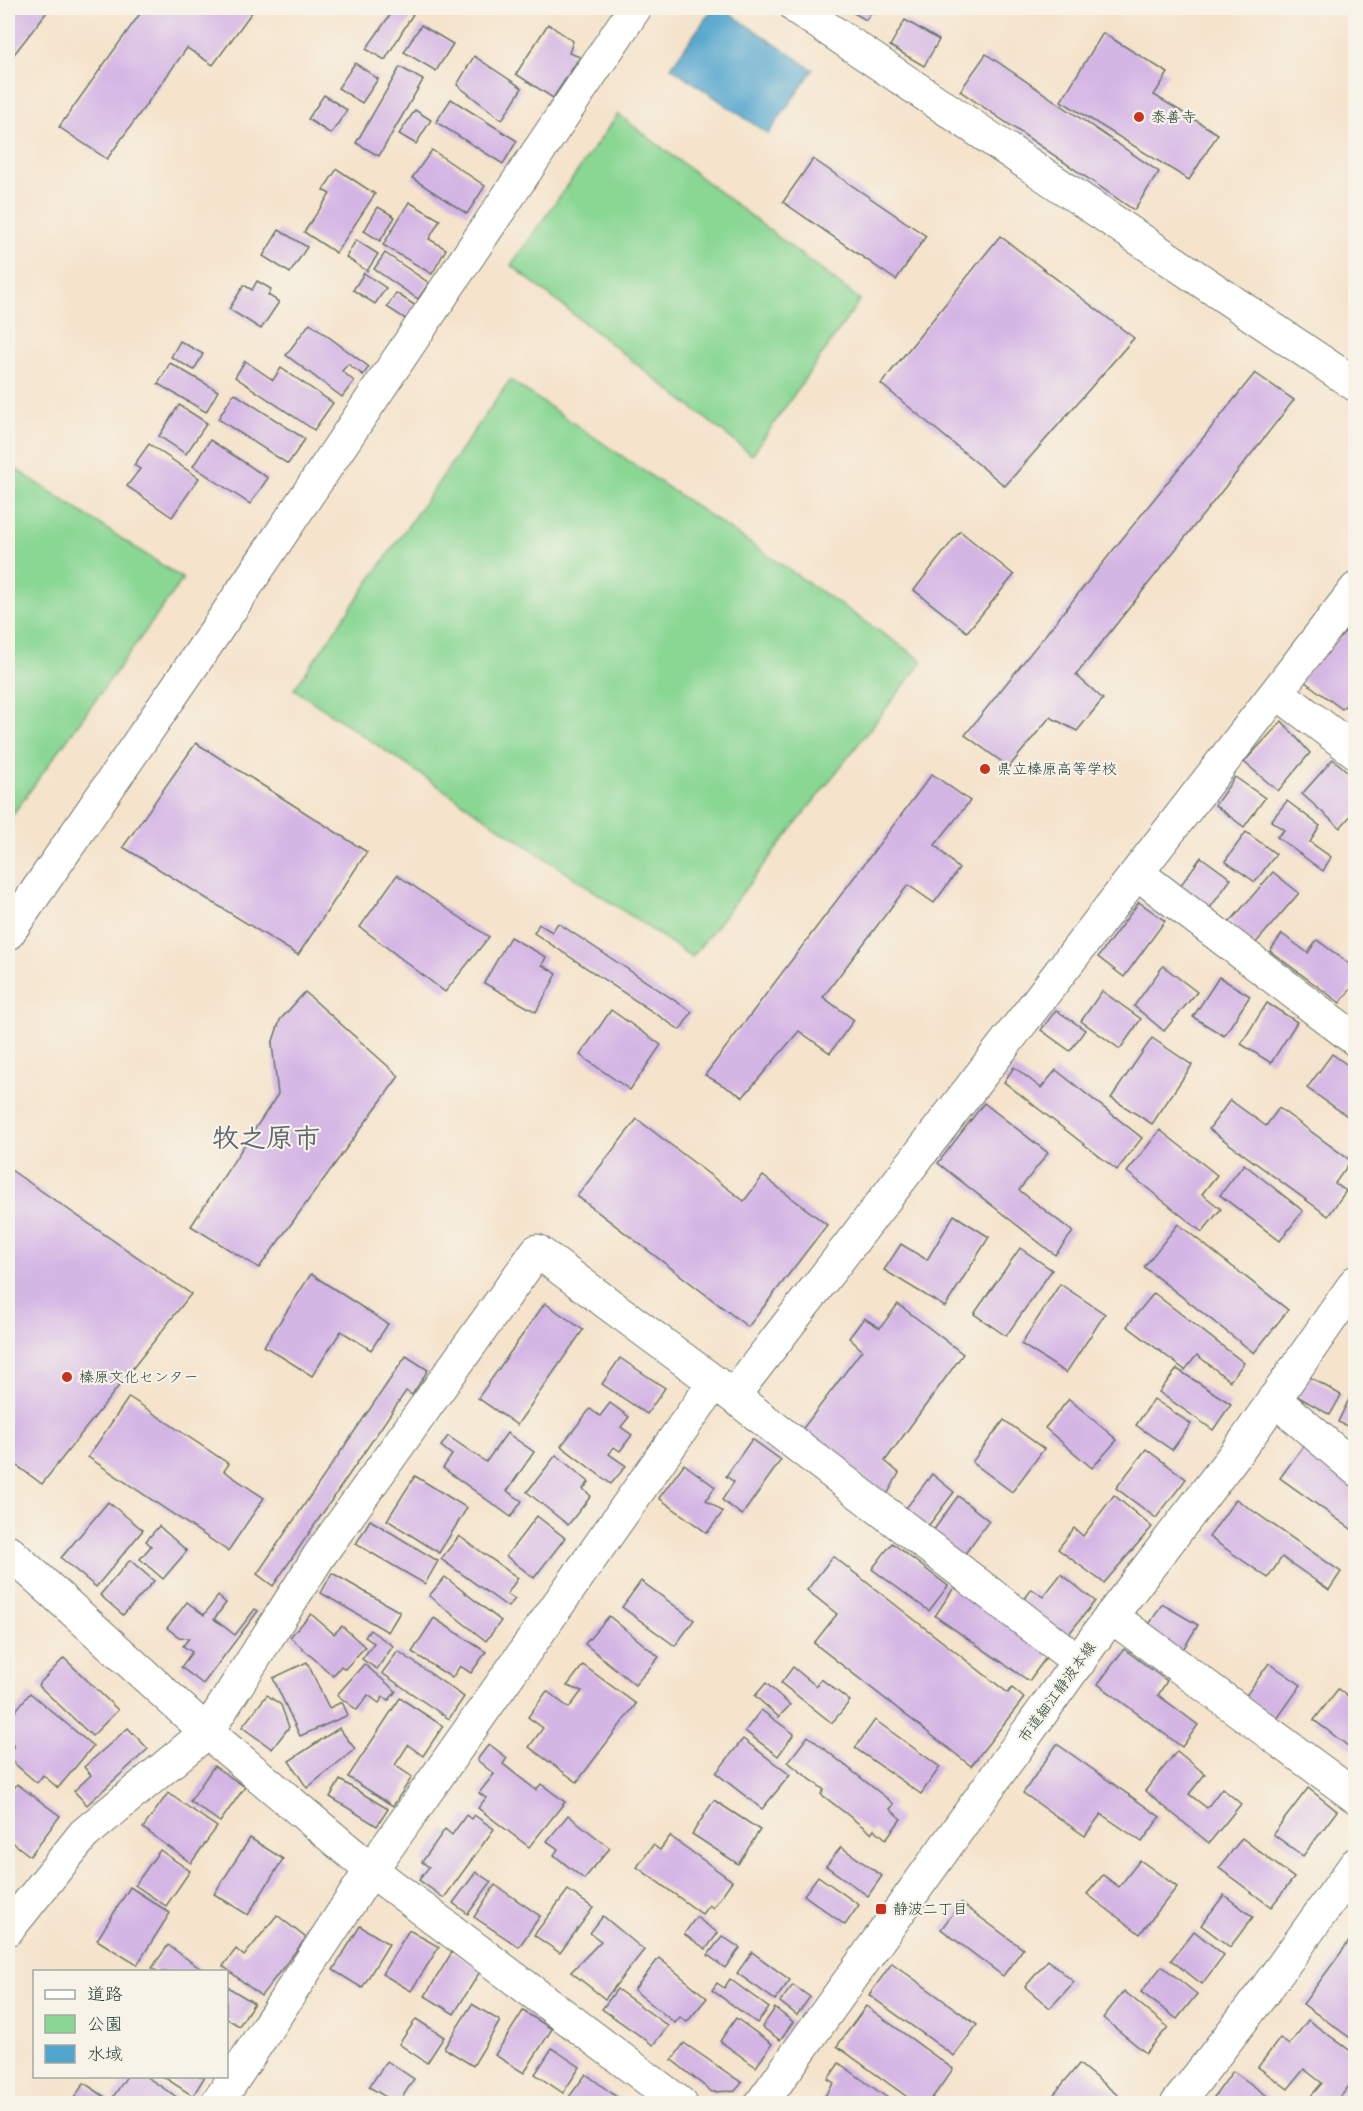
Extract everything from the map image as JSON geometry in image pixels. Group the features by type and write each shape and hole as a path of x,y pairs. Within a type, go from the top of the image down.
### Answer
{"street":[{"path":"8,933 215,632 634,8"},
{"path":"797,8 1356,386"},
{"path":"217,2103 371,1870 724,1389 1137,873 1356,589"},
{"path":"1278,693 1356,752"},
{"path":"1137,873 1356,1040"},
{"path":"8,1929 84,1834 207,1732 319,1556 537,1251 724,1389 1079,1662"},
{"name":"市道細江静波本線","path":"761,2103 1111,1616 1274,1399 1356,1282"},
{"path":"1274,1399 1356,1469"},
{"path":"8,1551 207,1732 371,1870 681,2103"},
{"path":"1111,1616 1356,1797"},
{"path":"1177,2103 1266,1989 1356,1864"}],"green space":[{"path":"618,114 860,300 752,455 511,265"},
{"path":"510,380 923,661 692,957 294,689"},
{"path":"8,464 183,579 8,821"}],"water":[{"path":"713,8 722,8 813,70 768,134 671,67"}],"building":[{"path":"8,8 50,8 8,62"},
{"path":"144,8 255,8 213,65 187,48 107,159 59,127"},
{"path":"395,8 403,8 413,14 385,60 366,49"},
{"path":"845,8 874,8 866,20"},
{"path":"905,20 939,40 924,66 890,46"},
{"path":"548,24 573,41 569,53 580,57 553,98 516,74"},
{"path":"421,25 453,44 436,71 404,52"},
{"name":"泰善寺","path":"1103,33 1168,73 1154,95 1218,134 1189,180 1061,101"},
{"path":"986,54 1159,172 1134,210 960,91"},
{"path":"474,56 522,88 502,120 457,85"},
{"path":"355,63 378,79 362,103 338,88"},
{"path":"400,67 423,80 379,156 356,143"},
{"path":"324,95 347,110 331,134 308,119"},
{"path":"451,99 517,141 503,164 436,122"},
{"path":"415,110 431,120 416,144 399,134"},
{"path":"432,150 485,186 467,214 412,178"},
{"path":"813,159 926,236 896,280 783,202"},
{"path":"337,169 375,194 336,253 304,232 330,194 323,190"},
{"path":"409,202 440,220 429,239 446,249 432,274 383,245"},
{"path":"378,207 395,217 380,241 364,231"},
{"path":"279,230 307,247 290,273 263,256"},
{"path":"1000,236 1134,338 1005,486 881,384"},
{"path":"356,240 378,254 367,271 346,257"},
{"path":"385,253 429,283 418,299 374,269"},
{"path":"364,273 386,288 375,304 353,290"},
{"path":"257,281 271,289 268,295 279,302 261,329 229,309 244,285 252,290"},
{"path":"396,293 416,306 407,320 387,307"},
{"path":"310,323 369,367 363,375 348,364 342,371 354,381 342,397 286,355"},
{"path":"180,341 203,354 194,370 171,357"},
{"path":"245,361 273,380 281,368 333,403 314,430 235,377"},
{"path":"170,363 218,391 206,412 158,384"},
{"name":"県立榛原高等学校","path":"1255,373 1294,400 1076,675 1103,699 1077,731 1050,717 1009,767 965,735"},
{"path":"234,393 305,439 288,464 218,419"},
{"path":"179,405 207,423 186,454 159,436"},
{"path":"210,440 268,478 250,504 193,466"},
{"path":"149,444 199,478 172,517 127,486 140,469 134,465"},
{"path":"960,531 1014,575 967,632 914,590"},
{"path":"1352,625 1356,627 1356,692 1342,709 1301,679"},
{"path":"1282,721 1310,753 1278,791 1244,762"},
{"path":"196,743 367,852 298,955 123,847"},
{"path":"1333,759 1356,779 1356,818 1352,814 1340,828 1302,794"},
{"path":"932,774 970,801 935,845 959,869 934,903 908,885 823,997 854,1020 830,1053 799,1031 743,1097 705,1075"},
{"path":"1235,777 1265,798 1244,827 1215,805"},
{"path":"1287,801 1320,826 1310,842 1331,857 1323,871 1277,837 1284,830 1271,821"},
{"path":"1246,832 1276,854 1255,882 1225,861"},
{"path":"1201,857 1231,879 1210,908 1180,886"},
{"path":"1273,872 1299,893 1254,945 1229,923"},
{"path":"397,875 489,937 445,992 360,927"},
{"path":"1139,902 1165,921 1124,977 1098,957"},
{"path":"558,923 692,1012 680,1030 534,933 539,924 552,932"},
{"path":"1282,934 1308,953 1317,940 1356,969 1356,982 1340,1003 1270,951"},
{"path":"510,937 546,957 542,965 557,974 536,1012 484,983"},
{"path":"1163,966 1197,992 1164,1031 1134,1006"},
{"path":"1219,977 1250,996 1224,1036 1193,1017"},
{"path":"1102,991 1141,1019 1120,1049 1081,1021"},
{"path":"305,992 399,1076 259,1268 191,1226 278,1094 272,1044 280,1020"},
{"path":"1267,1003 1297,1022 1271,1063 1241,1044"},
{"path":"611,1010 661,1045 630,1090 580,1055"},
{"path":"1056,1010 1085,1030 1070,1051 1041,1030"},
{"path":"1152,1038 1192,1065 1152,1124 1111,1098"},
{"path":"1332,1054 1356,1071 1356,1122 1307,1088"},
{"path":"1014,1067 1041,1088 1056,1070 1142,1138 1117,1170 1004,1082"},
{"path":"1230,1100 1266,1126 1279,1108 1351,1161 1335,1183 1346,1191 1328,1216 1209,1129"},
{"path":"984,1103 1048,1153 1019,1190 1073,1232 1055,1255 938,1163"},
{"path":"637,1119 744,1201 763,1176 827,1225 748,1327 577,1196"},
{"path":"1160,1130 1217,1175 1202,1194 1221,1209 1202,1232 1127,1172"},
{"path":"1244,1164 1303,1211 1280,1241 1220,1195"},
{"name":"榛原文化センター","path":"8,1168 191,1294 42,1484 8,1459"},
{"path":"954,1215 989,1237 945,1307 884,1270 901,1244 927,1260"},
{"path":"1178,1224 1288,1310 1254,1353 1144,1267"},
{"path":"1020,1248 1052,1270 1006,1336 974,1314"},
{"path":"311,1274 388,1324 371,1350 341,1331 312,1376 264,1346"},
{"path":"1060,1284 1105,1314 1066,1373 1021,1344"},
{"path":"1154,1293 1244,1363 1230,1381 1197,1355 1185,1370 1127,1326"},
{"path":"545,1303 583,1330 517,1425 478,1398"},
{"path":"898,1304 963,1354 885,1461 899,1473 887,1495 801,1431 862,1350 849,1338 864,1318 880,1328"},
{"path":"406,1356 428,1370 412,1395 406,1391 273,1586 257,1574"},
{"path":"620,1358 665,1388 647,1414 602,1384"},
{"path":"1177,1369 1231,1404 1213,1430 1159,1392"},
{"path":"1308,1376 1341,1395 1330,1415 1297,1396"},
{"path":"1353,1391 1356,1392 1356,1430 1338,1422"},
{"path":"129,1397 229,1464 224,1471 264,1498 228,1551 88,1457"},
{"path":"1069,1399 1117,1440 1092,1468 1045,1428"},
{"path":"1154,1399 1191,1424 1172,1450 1136,1425"},
{"path":"610,1403 629,1417 621,1427 632,1435 620,1451 614,1447 609,1454 626,1466 611,1484 561,1446 590,1409 600,1416"},
{"path":"1004,1420 1044,1449 1012,1492 972,1462"},
{"path":"507,1433 534,1452 507,1491 522,1501 511,1517 443,1468 452,1455 441,1446 448,1436 486,1462"},
{"path":"752,1439 781,1460 742,1515 722,1500 734,1482 726,1476"},
{"path":"1304,1445 1356,1482 1354,1531 1280,1478"},
{"path":"1146,1449 1186,1479 1156,1518 1116,1488"},
{"path":"556,1455 589,1482 583,1489 591,1496 568,1525 527,1492"},
{"path":"684,1464 715,1487 706,1500 723,1512 707,1533 659,1498"},
{"path":"932,1474 954,1492 926,1529 903,1512"},
{"path":"415,1476 467,1508 439,1553 387,1520"},
{"path":"1114,1495 1152,1527 1104,1583 1058,1549 1074,1528 1083,1536"},
{"path":"958,1496 989,1521 961,1559 933,1531"},
{"path":"1236,1499 1341,1572 1329,1590 1282,1557 1268,1578 1209,1537"},
{"path":"108,1502 143,1530 96,1587 61,1558"},
{"path":"537,1516 565,1538 534,1578 506,1556"},
{"path":"370,1520 438,1561 425,1584 356,1544"},
{"path":"159,1526 187,1551 163,1579 140,1559 151,1546 146,1541"},
{"path":"459,1536 518,1578 507,1594 515,1599 508,1607 441,1559"},
{"path":"892,1543 948,1586 929,1611 872,1569"},
{"path":"833,1556 1008,1693 1012,1688 1024,1698 971,1766 814,1643 837,1614 807,1590"},
{"path":"130,1560 154,1581 123,1615 100,1595"},
{"path":"332,1573 400,1612 388,1632 321,1593"},
{"path":"1061,1574 1095,1601 1064,1640 1019,1606 1032,1589 1043,1597"},
{"path":"445,1577 501,1621 486,1641 429,1596"},
{"path":"641,1581 694,1620 675,1646 622,1607"},
{"path":"955,1586 1050,1652 1029,1681 935,1616"},
{"path":"218,1596 226,1603 214,1619 235,1635 255,1609 258,1611 203,1684 181,1667 192,1652 183,1646 189,1638 179,1637 167,1628 187,1602 204,1615"},
{"path":"1162,1604 1198,1625 1181,1653 1145,1631"},
{"path":"311,1614 334,1634 342,1626 365,1647 345,1669 341,1666 333,1676 290,1637"},
{"path":"609,1616 659,1657 635,1685 585,1644"},
{"path":"434,1618 486,1652 471,1673 460,1666 452,1678 412,1652"},
{"path":"370,1630 393,1646 377,1669 362,1659 374,1643 365,1637"},
{"path":"1124,1649 1167,1681 1158,1695 1198,1725 1182,1747 1098,1684"},
{"path":"398,1651 464,1697 449,1719 382,1673"},
{"path":"64,1658 118,1710 92,1736 38,1685"},
{"path":"307,1662 329,1708 342,1702 348,1715 300,1736 273,1678"},
{"path":"1269,1663 1301,1685 1277,1719 1245,1697"},
{"path":"364,1664 396,1691 389,1700 383,1697 379,1703 368,1695 357,1710 337,1695"},
{"path":"583,1665 636,1704 577,1782 529,1747 543,1728 528,1717 547,1691 569,1708 582,1691 567,1686"},
{"path":"793,1667 816,1686 821,1679 850,1701 832,1723 781,1683"},
{"path":"766,1683 790,1705 779,1717 755,1696"},
{"path":"1338,1689 1356,1703 1356,1752 1314,1720"},
{"path":"30,1693 93,1746 58,1788 43,1775 37,1783 8,1758 14,1746 8,1740 8,1720"},
{"path":"267,1695 281,1705 289,1727 272,1749 242,1727"},
{"path":"400,1698 443,1726 423,1756 408,1745 395,1765 412,1777 393,1806 348,1777"},
{"path":"761,1710 794,1734 778,1756 745,1731"},
{"path":"875,1720 940,1767 921,1794 855,1748"},
{"path":"128,1728 148,1749 87,1805 74,1791 91,1775 84,1767"},
{"path":"339,1728 355,1749 307,1788 289,1761"},
{"path":"808,1736 894,1804 890,1809 901,1819 886,1839 874,1829 871,1833 821,1794 824,1790 788,1762"},
{"path":"743,1739 790,1775 762,1809 716,1773"},
{"path":"489,1744 507,1758 503,1764 536,1790 541,1784 565,1802 529,1847 478,1808 486,1798 479,1793 494,1774 477,1760"},
{"path":"1057,1744 1160,1817 1142,1842 1101,1814 1085,1836 1023,1793"},
{"path":"1177,1751 1205,1774 1189,1794 1207,1808 1222,1788 1241,1804 1209,1843 1145,1791"},
{"path":"214,1766 245,1787 220,1822 190,1801"},
{"path":"340,1780 388,1809 377,1826 330,1797"},
{"path":"17,1784 60,1816 30,1856 8,1839 8,1796"},
{"path":"1308,1788 1337,1811 1303,1856 1273,1834"},
{"path":"168,1793 217,1827 191,1863 143,1828"},
{"path":"714,1800 760,1830 738,1864 692,1834"},
{"path":"466,1815 471,1819 474,1815 494,1829 444,1898 419,1880 429,1867 422,1862 445,1829 452,1835"},
{"path":"568,1815 610,1848 584,1879 554,1855 558,1849 547,1841"},
{"path":"670,1836 732,1881 713,1908 709,1905 702,1914 637,1867 653,1845 660,1850"},
{"path":"250,1838 283,1859 248,1915 214,1894"},
{"path":"1242,1838 1294,1878 1271,1907 1219,1868"},
{"path":"841,1847 882,1876 868,1896 826,1866"},
{"path":"160,1850 190,1871 166,1906 135,1885"},
{"path":"1140,1860 1177,1887 1140,1934 1087,1894 1103,1875 1119,1887"},
{"path":"476,1872 491,1882 468,1914 453,1903"},
{"path":"818,1876 859,1905 845,1925 804,1895"},
{"path":"495,1885 540,1916 519,1947 474,1917"},
{"path":"130,1887 170,1913 137,1965 97,1940"},
{"path":"568,1890 593,1908 560,1953 534,1935"},
{"path":"1224,1895 1253,1917 1230,1947 1201,1925"},
{"path":"961,1903 1023,1949 1003,1976 941,1929"},
{"path":"277,1915 306,1938 261,1996 223,1966 236,1949 244,1956"},
{"path":"603,1916 644,1950 605,1999 571,1972 601,1941 590,1933"},
{"path":"696,1917 718,1933 706,1949 684,1934"},
{"path":"360,1926 389,1944 362,1988 333,1970"},
{"path":"409,1930 439,1947 411,1991 382,1974"},
{"path":"1194,1931 1224,1955 1202,1984 1171,1960"},
{"path":"1356,1932 1356,2010 1352,2014 1356,2017 1356,2042 1303,2004"},
{"path":"722,1936 740,1948 725,1968 708,1955"},
{"path":"168,1945 202,1970 155,1970 152,1968"},
{"path":"452,1952 481,1970 454,2014 425,1996"},
{"path":"752,1952 790,1980 775,2000 737,1973"},
{"path":"659,1958 707,1998 687,2022 680,2017 675,2023 634,1990"},
{"path":"1048,1960 1074,1982 1050,2008 1025,1987"},
{"path":"892,1963 977,2025 954,2056 869,1995"},
{"path":"1162,1966 1197,1994 1177,2019 1141,1992"},
{"path":"730,1979 769,2008 757,2023 712,1990 717,1983 724,1988"},
{"path":"793,1985 810,1997 797,2015 780,2002"},
{"path":"228,1987 254,2003 239,2026 228,2019"},
{"path":"617,1989 668,2026 653,2045 602,2009"},
{"path":"1124,1991 1168,2027 1146,2053 1103,2018"},
{"path":"472,2004 500,2021 473,2066 444,2048"},
{"path":"866,2006 953,2069 928,2104 917,2104 837,2046"},
{"path":"775,2008 793,2022 780,2040 762,2027"},
{"path":"523,2011 552,2029 524,2073 495,2055"},
{"path":"736,2018 772,2044 756,2067 720,2041"},
{"path":"416,2019 444,2037 427,2063 399,2044"},
{"path":"1308,2020 1356,2055 1356,2077 1335,2104 1321,2104 1311,2096 1322,2083 1304,2069 1288,2089 1258,2067 1280,2038 1289,2045"},
{"path":"684,2043 742,2083 735,2091 712,2092 672,2060"},
{"path":"552,2048 580,2067 563,2093 535,2074"},
{"path":"387,2061 414,2079 398,2104 369,2087"},
{"path":"839,2063 896,2104 819,2104 834,2083 828,2079"},
{"path":"1079,2064 1120,2097 1115,2104 1046,2104"},
{"path":"1233,2071 1270,2098 1266,2104 1223,2104 1214,2097"},
{"path":"586,2074 626,2104 570,2104 566,2101"},
{"path":"126,2078 148,2078 181,2100 178,2104 123,2104 113,2097"},
{"path":"165,2078 204,2078 193,2096"},
{"path":"84,2083 116,2104 70,2104"}],"place":[{"name":"泰善寺","path":"1139,117"},
{"name":"県立榛原高等学校","path":"985,769"},
{"name":"榛原文化センター","path":"67,1377"},
{"name":"静波二丁目","path":"881,1909"}],"district":[{"name":"牧之原市","path":"266,1138"}]}
